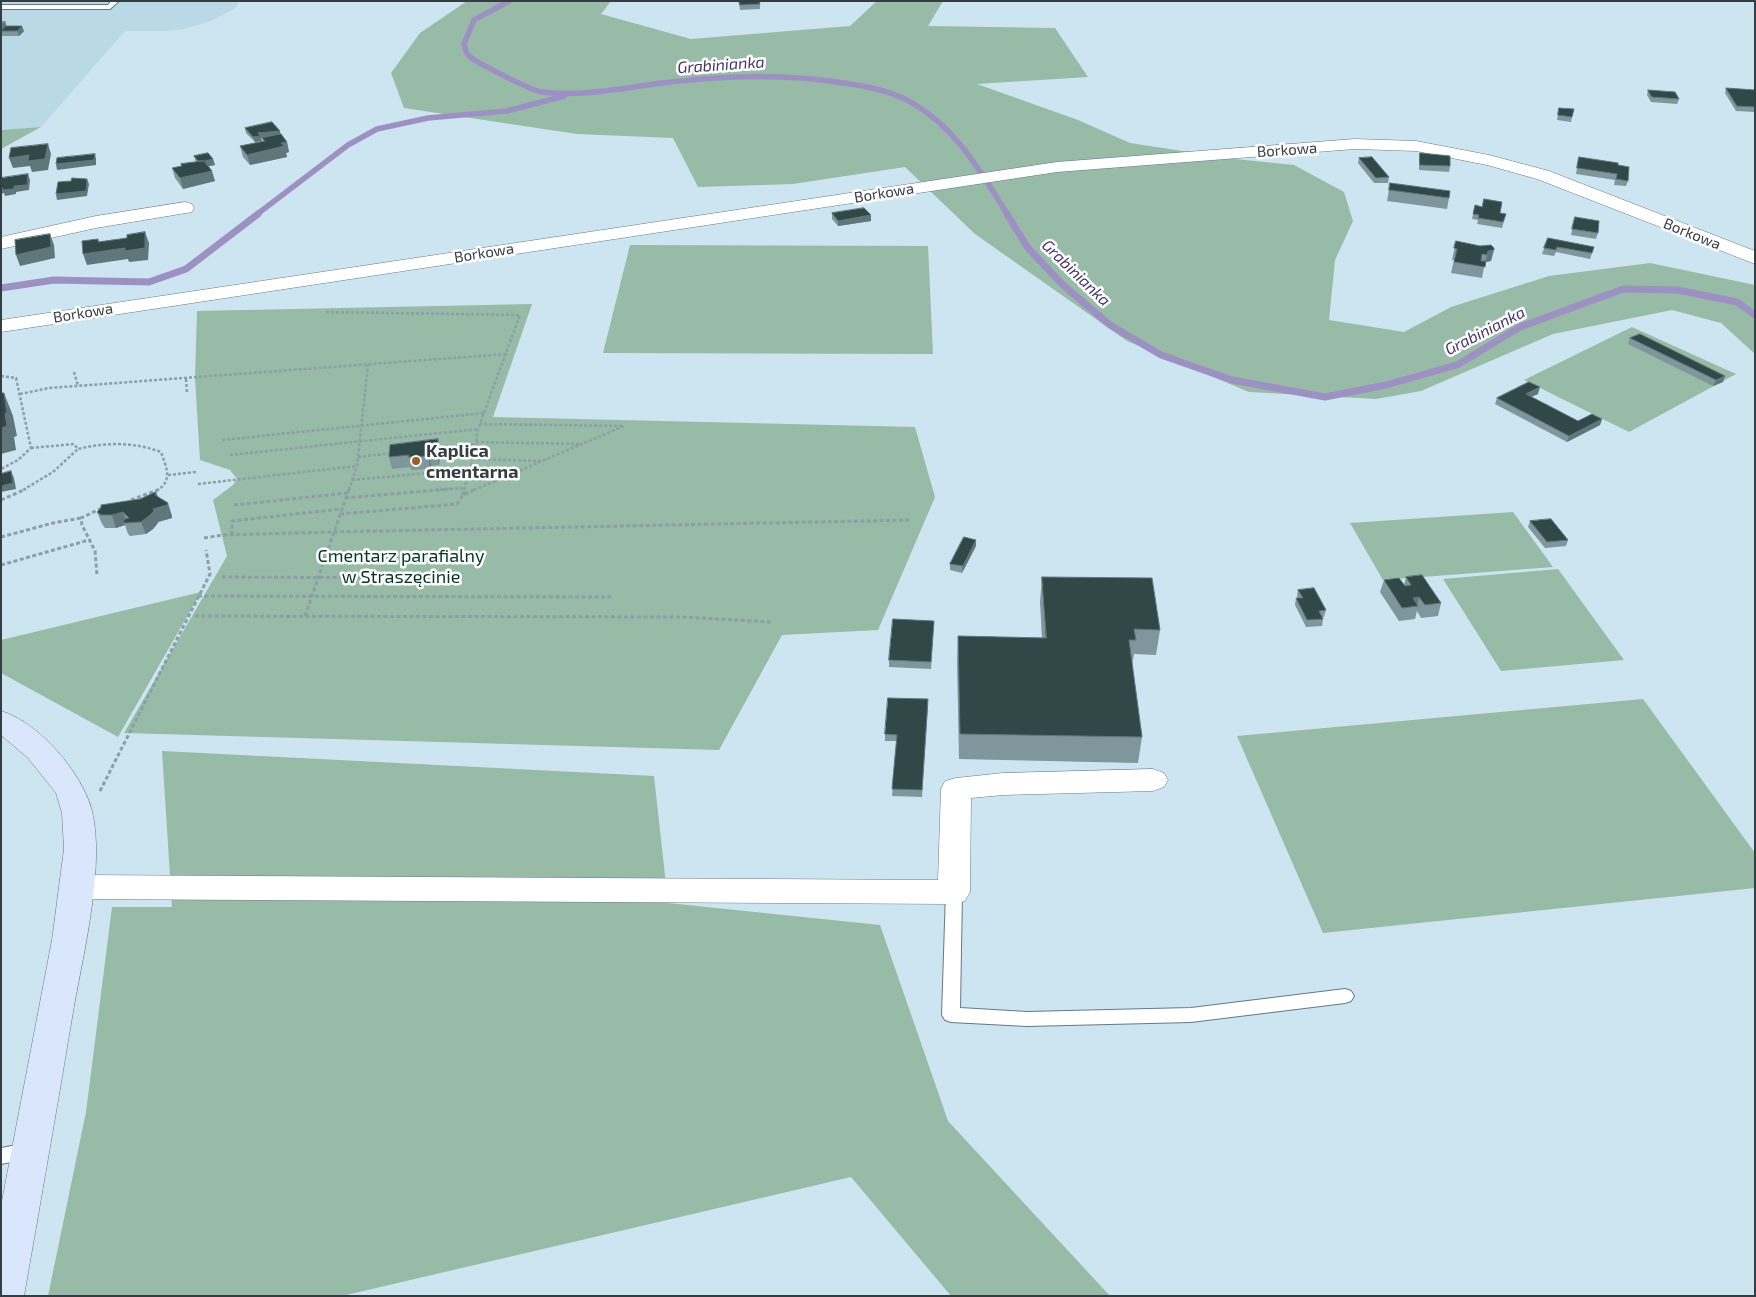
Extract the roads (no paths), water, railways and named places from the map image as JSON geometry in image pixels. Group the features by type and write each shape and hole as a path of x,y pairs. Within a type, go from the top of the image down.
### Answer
{"street":[{"name":"Borkowa","path":"1,326 1057,167 1355,144 1416,146 1489,160 1543,174 1755,258"},
{"path":"1,243 96,222 185,208"},
{"path":"1,721 45,754 72,794 79,824 80,846 76,887 16,1153 4,1296"},
{"path":"76,887 954,892 956,789 1003,784 1153,780"}],"lane":[{"path":"1,7 110,7 115,1"},
{"path":"954,892 951,1015 1028,1019 1191,1015 1345,996"}],"waterway":[{"name":"Grabinianka","path":"509,1 474,20 464,44 467,54 472,58 527,87 542,92 572,93 685,80 756,76 826,80 883,91 899,96 914,104 943,126 956,139 978,168 1008,215"},
{"path":"256,215 348,145 377,129 428,118 507,111 564,96"},
{"path":"1,288 54,280 149,282 186,269 258,214"},
{"name":"Grabinianka","path":"1007,214 1028,248 1063,285 1110,325 1161,355 1232,380 1325,397 1386,385 1457,365 1520,327 1623,289 1678,290 1737,302 1755,315"}],"place":[{"name":"Kaplica cmentarna","path":"416,461"}],"park label":[{"name":"Cmentarz parafialny w Straszęcinie","path":"401,566"}]}
